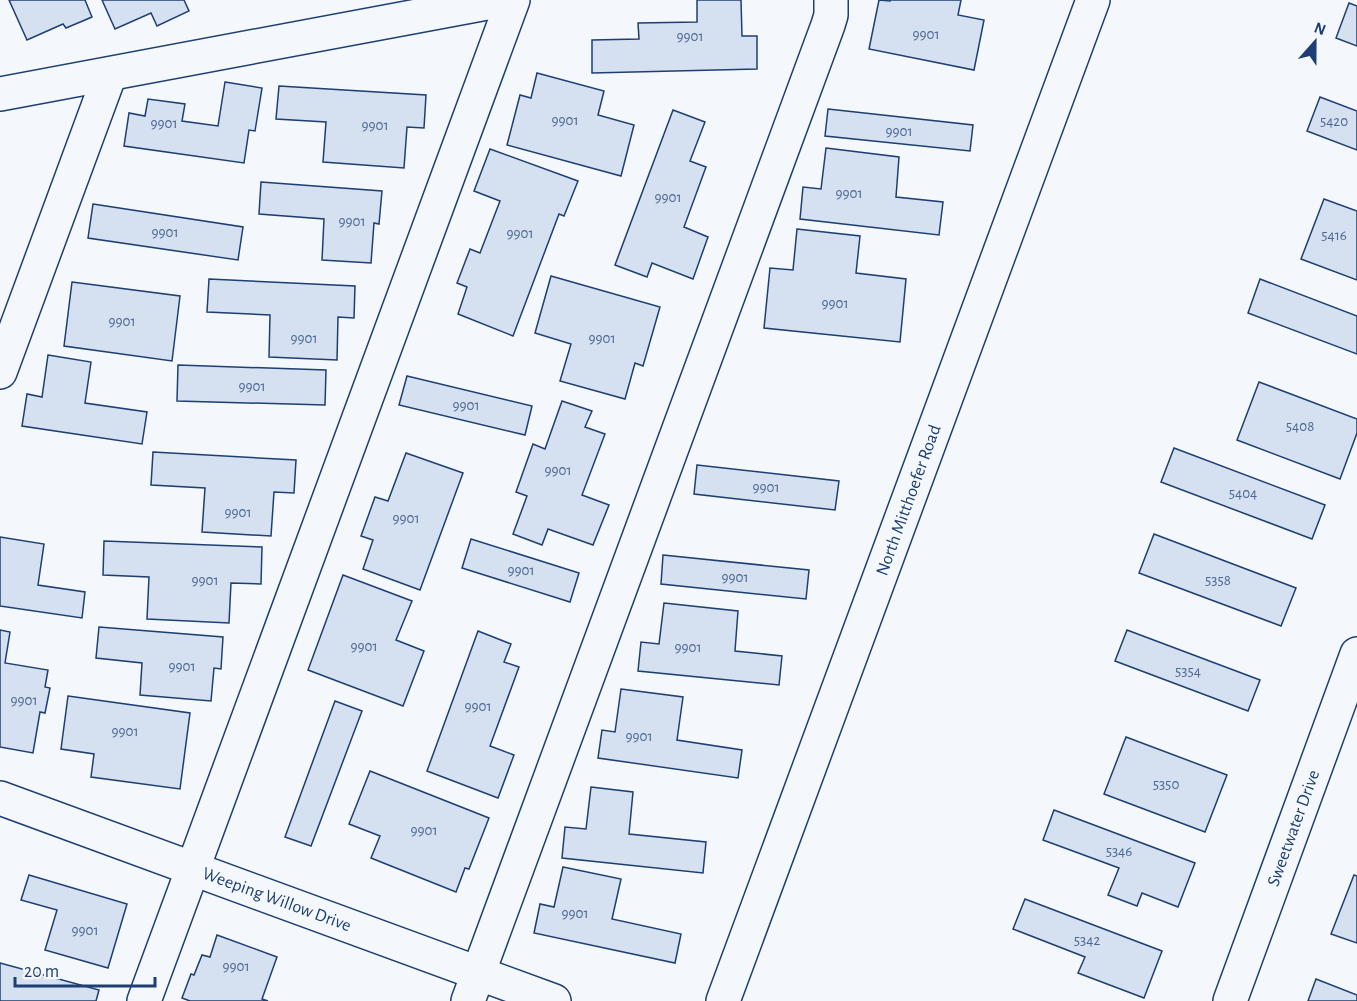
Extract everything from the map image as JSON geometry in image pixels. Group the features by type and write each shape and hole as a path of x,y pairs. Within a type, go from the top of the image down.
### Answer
{"street":[{"path":"0,94 503,0"},
{"path":"144,1001 513,0"},
{"path":"473,987 828,25 831,0"},
{"name":"North Mitthoefer Road","path":"723,1001 1094,0"},
{"path":"0,372 110,74"},
{"name":"Sweetwater Drive","path":"1230,1001 1357,654"},
{"name":"Weeping Willow Drive","path":"0,798 193,868 473,987 554,1001"}],"building":[{"path":"9,0 85,0 92,17 66,28 63,24 27,40"},
{"path":"102,0 184,0 189,11 157,26 151,13 115,29"},
{"path":"697,0 741,0 742,36 757,36 757,69 592,73 592,40 639,39 638,23 697,22"},
{"path":"879,0 961,0 958,15 984,20 974,70 869,49"},
{"path":"1349,3 1357,6 1357,46 1336,38"},
{"path":"537,73 604,91 598,115 634,125 621,176 507,145 520,95 531,98"},
{"path":"225,82 262,88 255,131 249,130 244,163 124,146 129,113 145,116 148,99 185,104 182,121 218,126"},
{"path":"279,86 426,95 424,128 407,127 404,168 323,162 326,122 276,119"},
{"path":"1320,97 1357,111 1357,150 1307,131"},
{"path":"828,109 973,125 970,151 825,136"},
{"path":"673,110 705,122 690,161 706,167 684,227 708,237 693,279 652,263 647,277 615,265"},
{"path":"826,148 899,157 896,197 943,202 939,235 800,219 803,187 821,189"},
{"path":"490,149 578,181 564,216 559,214 513,336 458,314 467,287 457,283 470,249 480,253 500,201 474,191"},
{"path":"261,182 382,191 379,224 374,223 371,263 322,260 324,219 259,214"},
{"path":"1324,199 1357,211 1357,280 1301,259"},
{"path":"93,204 243,227 238,260 88,238"},
{"path":"797,229 860,236 856,273 906,279 900,342 764,328 770,268 793,270"},
{"path":"551,276 660,307 643,366 635,363 625,399 560,381 571,344 535,333"},
{"path":"209,279 355,286 354,318 338,317 337,360 269,357 270,315 207,312"},
{"path":"1260,279 1357,316 1357,354 1248,313"},
{"path":"72,282 180,296 172,361 64,346"},
{"path":"48,355 91,362 85,403 147,412 142,444 22,426 27,394 42,397"},
{"path":"178,365 326,370 325,405 177,401"},
{"path":"407,376 532,406 525,435 399,405"},
{"path":"1259,382 1357,419 1357,433 1340,479 1237,440"},
{"path":"562,401 592,411 585,427 605,434 582,495 609,505 593,545 548,529 542,545 513,534 527,496 516,492 533,444 545,449"},
{"path":"1174,448 1325,505 1312,539 1161,482"},
{"path":"153,452 296,460 294,493 274,492 271,536 202,532 205,488 151,485"},
{"path":"406,453 463,473 420,590 363,569 373,540 361,536 375,497 388,501"},
{"path":"697,465 839,481 835,510 694,494"},
{"path":"1154,534 1296,588 1281,626 1139,573"},
{"path":"0,537 44,544 38,585 85,592 82,618 0,606"},
{"path":"471,539 579,573 570,602 462,568"},
{"path":"104,541 262,547 261,584 231,583 229,623 147,619 149,577 103,575"},
{"path":"663,555 809,570 806,599 661,584"},
{"path":"343,575 412,601 396,640 424,651 403,706 308,670"},
{"path":"664,603 738,611 735,651 782,656 779,685 638,671 641,642 659,644"},
{"path":"99,627 223,637 221,669 214,668 211,701 140,695 142,663 96,658"},
{"path":"0,630 10,632 5,663 48,670 45,687 50,688 45,713 40,712 33,753 0,747"},
{"path":"1127,630 1260,680 1248,711 1115,661"},
{"path":"478,631 511,644 504,662 519,667 490,746 514,755 498,798 427,771"},
{"path":"621,689 683,697 677,740 742,750 738,778 598,758 602,730 615,732"},
{"path":"68,696 190,713 180,789 91,777 94,754 61,749"},
{"path":"335,701 362,711 311,846 285,837"},
{"path":"1126,737 1227,775 1205,832 1104,794"},
{"path":"370,771 489,818 469,869 465,868 456,892 371,858 380,836 349,824"},
{"path":"591,787 633,792 629,834 706,842 703,873 562,858 565,827 586,829"},
{"path":"1054,810 1195,863 1178,907 1142,893 1137,906 1108,895 1119,868 1043,840"},
{"path":"563,867 621,879 612,919 681,934 675,963 534,933 540,904 554,907"},
{"path":"29,875 127,904 108,968 45,950 57,910 21,900"},
{"path":"1354,875 1357,876 1357,943 1331,934"},
{"path":"1025,899 1162,951 1144,998 1078,973 1085,957 1013,929"},
{"path":"217,935 277,957 262,999 268,1001 190,1001 182,998 191,974 194,975 202,955 210,957"},
{"path":"0,963 99,990 96,1001 0,1001"},
{"path":"1316,979 1357,995 1357,1001 1308,1001"}]}
